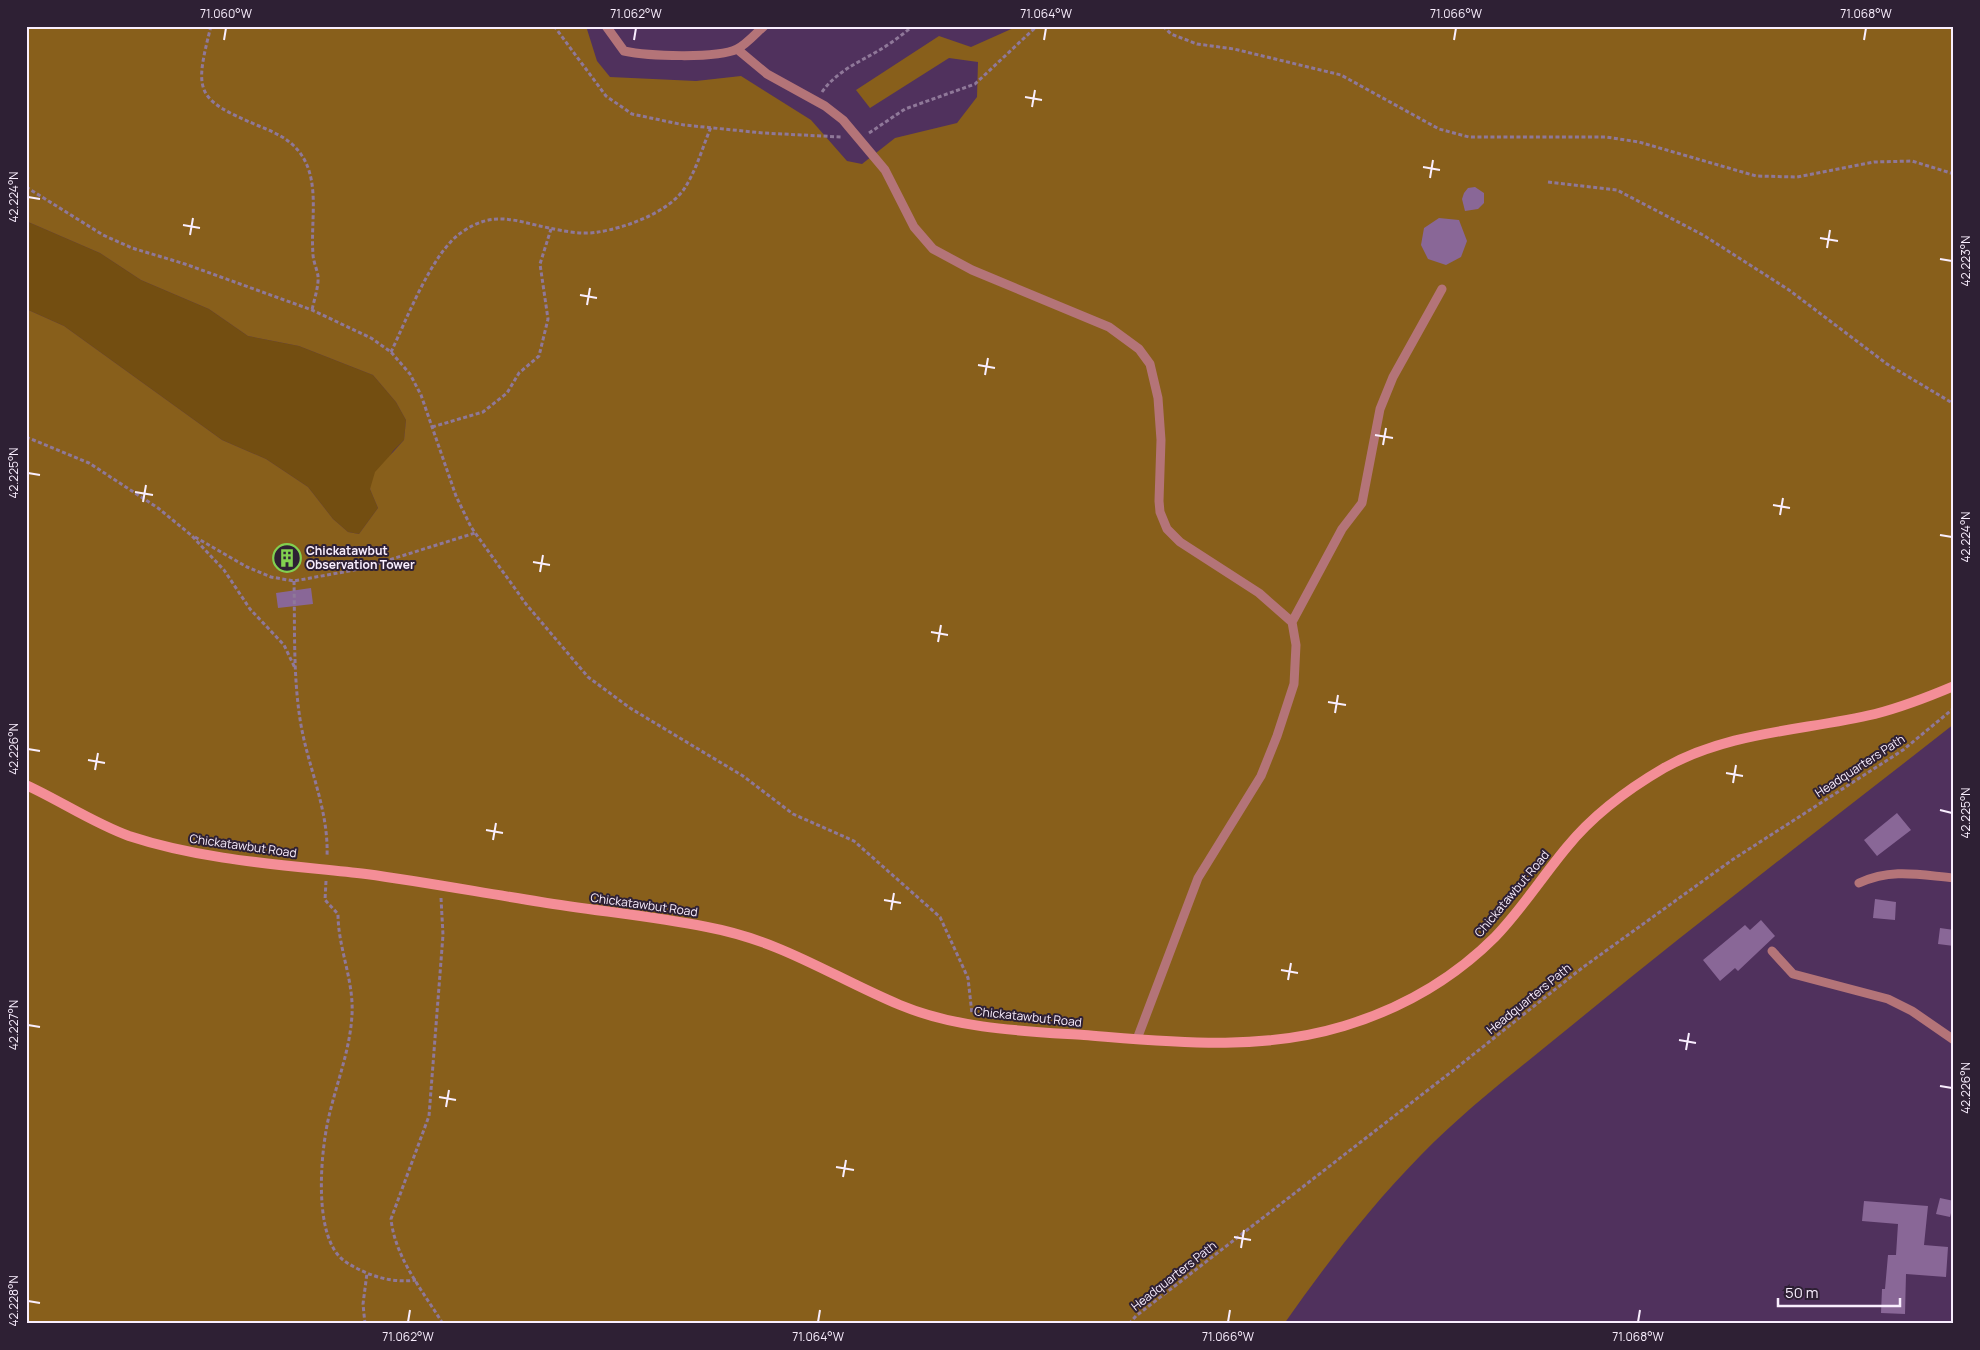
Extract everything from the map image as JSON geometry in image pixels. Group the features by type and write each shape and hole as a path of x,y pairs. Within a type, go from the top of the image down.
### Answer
{"main road":[{"name":"Chickatawbut Road","path":"26,785 96,822 125,834 162,845 227,857 440,884 542,902 701,925 746,935 805,958 899,1004 974,1025 1137,1040 1216,1044 1279,1040 1333,1029 1384,1012 1418,995 1472,958 1505,926 1568,846 1591,822 1614,802 1664,768 1700,751 1736,739 1875,714 1914,703 1954,686"}],"lane":[{"path":"606,26 624,51 648,56 703,54 737,49 764,26"},
{"path":"737,49 767,74 816,101 843,120 885,170 914,227 933,249 972,270 1109,327 1140,349 1150,364 1158,398 1161,440 1159,501 1160,512 1167,529 1180,542 1259,592 1292,622 1296,645 1295,672 1285,716 1261,776 1198,878 1137,1040"},
{"path":"1292,622 1342,529 1362,504 1380,409 1398,370 1442,289"},
{"path":"1859,883 1879,875 1895,873 1954,878"},
{"path":"1772,951 1793,974 1888,999 1912,1011 1954,1040"}],"path":[{"path":"211,26 202,62 201,86 212,102 227,113 276,134 292,145 306,161 314,199 313,255 318,278 312,310"},
{"path":"554,26 606,96 632,114 684,125 763,133 858,136 874,131 905,109 975,84 1037,26"},
{"path":"816,101 829,83 844,70 879,50 914,26"},
{"path":"1163,26 1171,34 1197,44 1234,49 1341,74 1439,129 1469,137 1606,137 1639,142 1756,176 1797,177 1874,162 1912,160 1954,174"},
{"path":"391,352 426,279 444,250 461,233 482,221 505,217 551,229 596,233 634,222 662,209 686,188 711,127"},
{"path":"1548,182 1617,190 1703,235 1789,290 1887,364 1954,404"},
{"path":"26,187 104,236 132,248 184,264 312,310 371,338 391,352 410,374 421,395 456,496 475,533 526,604 588,677 630,708 743,776 794,814 854,841 940,917 968,978 974,1025"},
{"path":"432,427 483,412 507,393 519,373 539,356 548,319 540,264 551,229"},
{"path":"26,438 89,463 158,508 191,535 224,570 250,608 284,645 296,671"},
{"path":"191,535 255,570 271,577 294,581 360,569 475,533"},
{"path":"294,581 296,671 300,719 321,796 326,828"},
{"name":"Headquarters Path","path":"1129,1324 1136,1316 1582,968 1732,860 1903,750 1954,708"},
{"path":"440,884 443,935 429,1116 392,1219 393,1231 402,1259 443,1324"},
{"path":"338,914 339,938 346,960 352,1015 345,1064 329,1112 321,1158 323,1215 334,1249 339,1256 366,1273 399,1282 416,1280"},
{"path":"365,1324 363,1304 366,1273"}],"shaded area":[{"path":"26,26 586,26 597,61 610,77 696,81 741,76 811,120 847,161 862,164 895,138 957,123 977,97 978,62 949,58 870,108 856,90 939,36 971,47 1018,26 1954,26 1954,724 1670,946 1477,1103 1439,1137 1366,1216 1332,1258 1284,1324 26,1324 26,309 64,326 222,440 266,459 308,487 333,519 348,532 359,534 378,508 370,489 375,472 404,440 406,420 396,402 373,375 299,346 248,336 209,309 141,280 100,253 26,221"},
{"path":"26,221 100,253 141,280 209,309 248,336 299,346 373,375 396,402 406,420 404,440 393,451 370,489 378,508 359,534 348,532 333,519 308,487 266,459 222,440 64,326 26,309"}],"building":[{"path":"1475,187 1484,193 1484,203 1478,209 1465,211 1462,199 1464,193 1468,188"},
{"path":"1439,218 1459,220 1467,241 1461,257 1446,265 1428,259 1421,245 1424,228"},
{"name":"Chickatawbut Observation Tower","path":"294,549 296,565 281,567 278,551"},
{"path":"311,588 313,604 278,608 276,593"},
{"path":"1897,813 1911,830 1877,856 1864,840"},
{"path":"1875,899 1896,902 1895,920 1873,918"},
{"path":"1761,920 1775,936 1738,971 1735,968 1720,981 1703,960 1745,925 1750,930"},
{"path":"1940,928 1954,930 1954,946 1938,944"},
{"path":"1940,1198 1954,1201 1950,1217 1936,1214"},
{"path":"1864,1201 1928,1206 1924,1245 1948,1247 1946,1277 1906,1274 1905,1314 1881,1313 1882,1289 1885,1289 1888,1255 1896,1255 1898,1224 1862,1221"}],"place":[{"name":"Chickatawbut Observation Tower","path":"287,558"}]}
